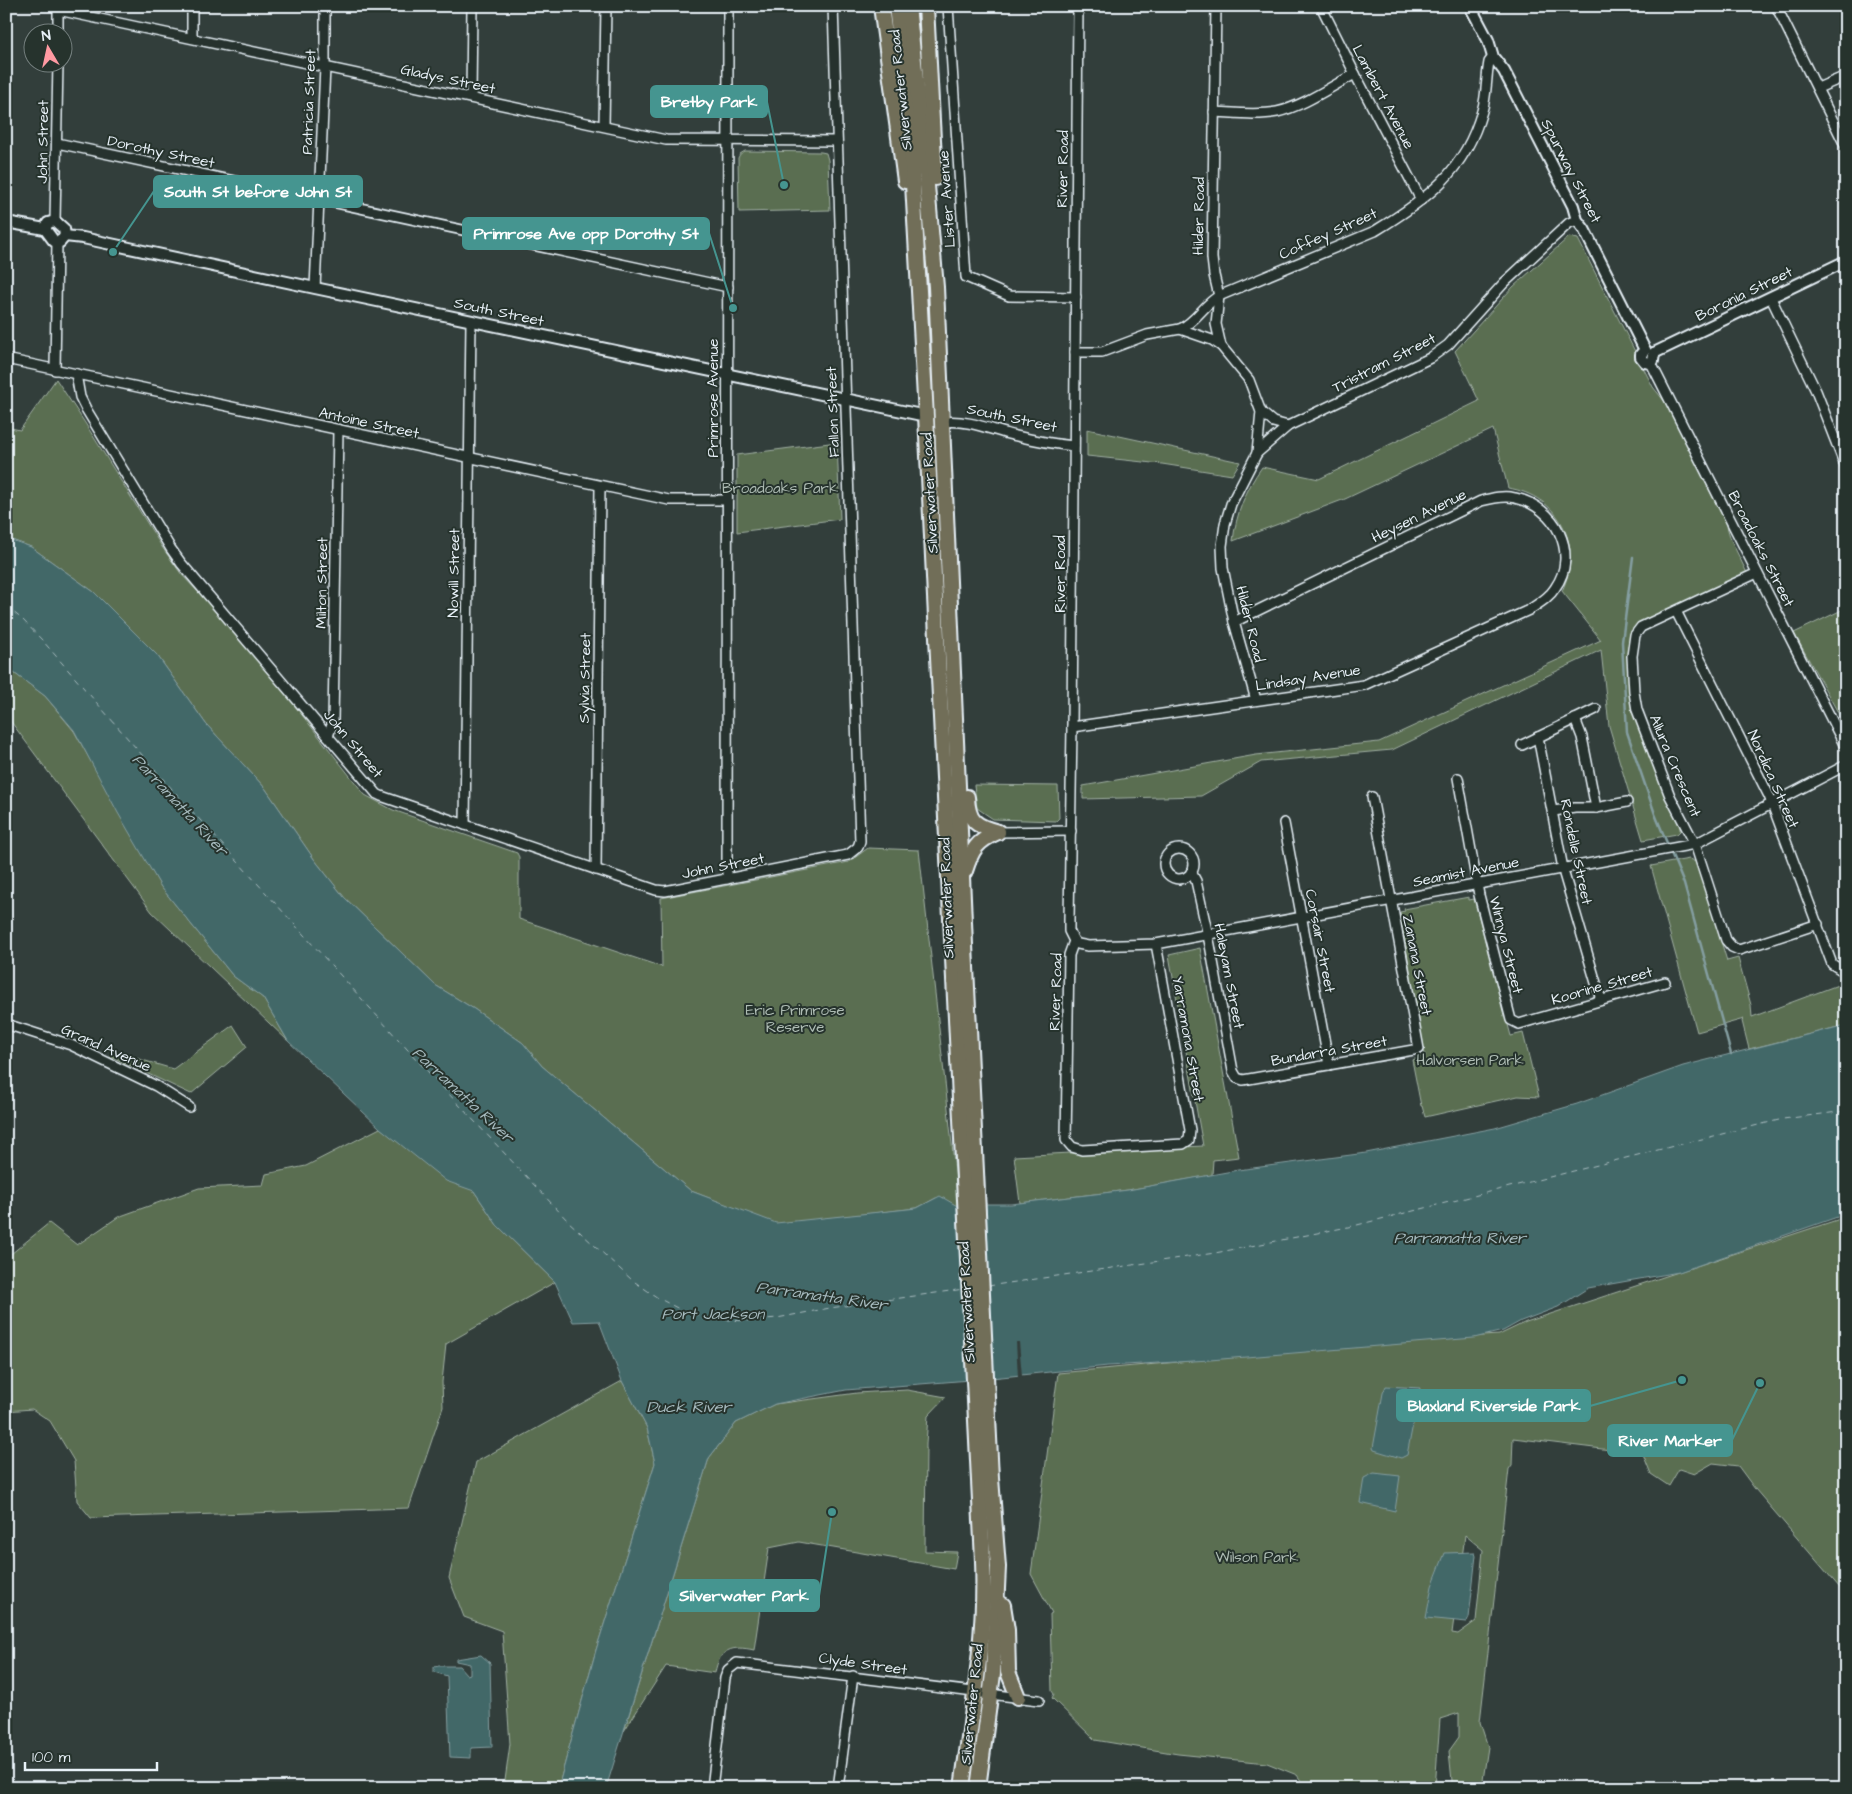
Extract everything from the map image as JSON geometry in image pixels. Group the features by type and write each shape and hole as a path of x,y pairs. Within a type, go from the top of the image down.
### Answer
{"highway":[{"path":"881,6 903,172 915,224"},
{"name":"Silverwater Road","path":"896,6 910,130 970,1164 998,1567 998,1606 991,1694 978,1788"},
{"name":"Silverwater Road","path":"908,6 935,269 956,716 983,1561 983,1608 975,1692 962,1788"},
{"path":"926,6 940,249 935,269"},
{"path":"956,716 960,718 962,725 968,811 971,818 977,824 998,832"},
{"path":"962,881 974,849 985,838 998,832"},
{"path":"998,1567 1007,1630 1008,1672 1018,1697"}],"street":[{"path":"192,6 192,38"},
{"name":"Patricia Street","path":"315,288 325,67 325,6"},
{"path":"471,98 472,6"},
{"path":"604,126 606,6"},
{"name":"Primrose Avenue","path":"726,879 728,6"},
{"name":"Fallon Street","path":"833,6 860,835 858,848"},
{"name":"Lister Avenue","path":"948,6 966,277 1009,296 1076,297"},
{"name":"River Road","path":"1078,6 1069,926 1074,941 1069,955 1066,1140 1072,1147 1082,1150 1182,1144 1189,1140"},
{"name":"Hilder Road","path":"1216,6 1212,258 1219,296 1216,324 1221,346 1249,380 1261,412 1257,453 1239,486 1224,524 1223,568 1234,622 1256,700"},
{"name":"Lambert Avenue","path":"1321,6 1421,200"},
{"name":"Spurway Street","path":"1470,6 1488,40 1492,57 1504,71 1572,206 1577,220 1584,229 1650,355"},
{"path":"1634,6 1643,6"},
{"path":"1776,6 1846,147"},
{"path":"58,8 58,22"},
{"name":"Gladys Street","path":"58,8 666,140 836,141"},
{"name":"Coffey Street","path":"1075,352 1102,352 1147,335 1180,328 1190,323 1210,301 1219,296 1375,231 1399,216 1421,200 1450,174 1461,160 1474,136 1483,110 1488,64 1492,57"},
{"name":"John Street","path":"55,221 58,72"},
{"path":"1214,112 1276,112 1295,106 1355,74"},
{"path":"1818,88 1846,76"},
{"name":"Dorothy Street","path":"57,143 728,287"},
{"name":"Tristram Street","path":"1257,453 1288,426 1430,358 1448,345 1521,265 1568,223 1577,220"},
{"path":"45,229 48,223 55,221 64,229 61,239 55,370"},
{"path":"6,222 45,229"},
{"path":"45,229 51,240 61,239"},
{"name":"South Street","path":"61,239 83,238 926,416"},
{"name":"Boronia Street","path":"1650,355 1846,262"},
{"path":"1771,298 1816,391 1846,468"},
{"name":"Nowill Street","path":"465,825 471,321"},
{"path":"1180,328 1212,340 1221,346"},
{"name":"Broadoaks Street","path":"1650,355 1757,573 1846,748"},
{"name":"Antoine Street","path":"6,359 669,500 727,500"},
{"name":"John Street","path":"76,374 80,397 86,409 171,549 188,572 381,796 596,870 656,890 665,891 839,858 848,855 858,848"},
{"path":"1261,412 1273,422 1288,426"},
{"name":"South Street","path":"942,422 980,424 1046,442 1074,446"},
{"name":"Milton Street","path":"328,736 334,722 338,430"},
{"name":"Sylvia Street","path":"596,870 600,486"},
{"name":"Heysen Avenue","path":"1234,622 1481,501 1500,497 1515,498 1532,503 1553,520 1561,537 1565,552 1563,571 1556,588"},
{"name":"Allura Crescent","path":"1757,573 1641,627 1635,635 1632,656 1634,692 1642,724 1670,796 1692,844 1726,940 1732,947 1739,950 1818,924"},
{"name":"Lindsay Avenue","path":"1072,727 1364,686 1529,610 1543,601 1556,588"},
{"name":"Nordica Street","path":"1676,611 1772,802 1832,964 1846,973"},
{"path":"1522,744 1596,709"},
{"path":"1575,719 1582,737 1596,808"},
{"name":"Rondelle Street","path":"1538,737 1563,868 1601,1000"},
{"name":"Seamist Avenue","path":"1074,941 1088,946 1156,944 1692,844 1846,765"},
{"name":"Winnya Street","path":"1458,778 1476,884 1511,1020 1519,1024"},
{"name":"Zanana Street","path":"1372,797 1419,1049"},
{"path":"1552,811 1596,808 1627,802"},
{"name":"Corsair Street","path":"1284,823 1329,1065"},
{"path":"998,832 1071,831"},
{"name":"Haleyam Street","path":"1191,872 1196,881 1233,1071 1237,1078 1244,1080"},
{"name":"Yarramona Street","path":"1156,944 1190,1130 1189,1140"},
{"name":"Koorine Street","path":"1519,1024 1665,982"},
{"name":"Grand Avenue","path":"6,1024 71,1045 162,1089 189,1107"},
{"name":"Bundarra Street","path":"1244,1080 1419,1049"},
{"name":"Clyde Street","path":"712,1788 725,1678 732,1665 737,1663 1039,1700"},
{"path":"838,1788 853,1676"}],"green space":[{"path":"745,151 826,153 828,160 830,210 739,212 738,158"},
{"path":"1569,237 1578,239 1653,387 1665,402 1726,523 1731,540 1747,573 1640,622 1631,639 1629,669 1631,690 1640,730 1680,826 1680,831 1677,834 1643,840 1609,726 1601,650 1392,750 1261,762 1201,796 1083,799 1083,786 1256,755 1379,742 1601,640 1562,591 1568,573 1570,556 1568,540 1562,525 1553,512 1541,501 1526,493 1508,488 1493,429 1345,499 1233,541 1243,502 1251,484 1262,467 1319,479 1479,401 1455,351 1513,287"},
{"name":"Eric Primrose Reserve","path":"56,379 162,547 182,575 239,635 365,795 393,810 517,853 519,857 519,919 662,967 661,898 849,862 868,848 919,850 959,1207 936,1198 917,1208 776,1224 691,1191 542,1066 523,1043 435,985 344,897 314,859 265,788 206,724 157,655 94,592 31,547 6,538 6,427 20,430"},
{"path":"1087,429 1240,462 1232,475 1162,464 1087,456"},
{"name":"Broadoaks Park","path":"837,442 840,519 737,532 737,455"},
{"path":"1846,608 1846,727 1794,633"},
{"path":"6,667 45,696 74,731 161,887 233,976 263,998 288,1041 152,912 6,715"},
{"path":"974,785 1058,786 1059,818 1056,821 993,819 977,808"},
{"path":"1689,859 1696,862 1699,869 1727,961 1738,958 1751,1005 1752,1017 1846,982 1846,1025 1749,1049 1742,1021 1744,1019 1697,1032 1651,866"},
{"name":"Halvorsen Park","path":"1469,897 1469,900 1474,899 1511,1036 1523,1033 1539,1097 1518,1096 1425,1117 1412,1060 1425,1056 1400,912 1405,911 1404,909"},
{"path":"1200,948 1239,1157 1213,1160 1212,1175 1128,1190 1020,1203 1014,1156 1203,1146 1169,955"},
{"path":"233,1025 247,1047 191,1094 110,1056 115,1052 173,1069"},
{"path":"380,1128 474,1191 497,1225 555,1282 446,1344 442,1382 443,1407 409,1508 91,1518 77,1501 74,1461 50,1421 32,1409 6,1411 6,1258 49,1223 77,1245 118,1217 199,1188 263,1185 266,1174 306,1166"},
{"name":"Wilson Park","path":"1846,1217 1846,1595 1755,1489 1738,1466 1713,1463 1694,1474 1679,1469 1669,1486 1651,1474 1643,1454 1513,1438 1512,1465 1509,1469 1480,1722 1488,1747 1483,1780 1471,1784 1471,1788 1451,1788 1449,1751 1459,1737 1459,1713 1440,1719 1435,1788 1306,1788 1297,1775 1267,1763 1178,1754 1095,1740 1052,1698 1054,1694 1052,1691 1050,1614 1052,1613 1031,1574 1058,1373 1419,1340 1499,1335 1526,1322","holes":["1465,1535 1483,1550 1476,1621 1458,1634 1452,1633"]},
{"path":"622,1381 647,1428 655,1463 596,1650 558,1788 504,1788 510,1744 502,1631 464,1617 449,1578 476,1462"},
{"path":"907,1390 946,1397 928,1416 925,1551 957,1552 954,1569 799,1542 769,1548 754,1650 739,1648 728,1651 720,1659 715,1673 666,1666 624,1731 709,1458 736,1423 775,1404 857,1393"}],"water":[{"name":"Port Jackson","path":"6,538 31,547 94,592 157,655 206,724 265,788 314,859 344,897 435,985 523,1043 542,1066 691,1191 776,1223 917,1208 940,1196 959,1207 972,1204 1011,1204 1128,1190 1238,1170 1366,1153 1495,1128 1577,1104 1683,1066 1846,1025 1846,1214 1679,1272 1588,1288 1558,1307 1521,1321 1503,1331 1474,1338 1210,1360 1108,1366 846,1390 775,1404 736,1423 709,1458 606,1788 558,1788 596,1650 655,1463 647,1428 622,1381 599,1321 573,1322 555,1282 497,1225 474,1191 446,1181 380,1128 288,1041 263,998 233,976 161,887 118,813 74,730 45,696 6,667"},
{"path":"1386,1386 1420,1388 1407,1455 1401,1458 1374,1450 1373,1448"},
{"path":"1374,1473 1400,1476 1395,1511 1360,1503 1364,1478"},
{"path":"1475,1552 1469,1618 1467,1622 1426,1618 1432,1586 1445,1553"},
{"path":"481,1655 490,1663 492,1747 471,1748 471,1758 450,1757 447,1676 434,1672 434,1667 459,1666 467,1675 470,1674 470,1664 456,1661 456,1659"}],"pier":[{"path":"1016,1342 1019,1342 1022,1376 1018,1377"}],"waterway":[{"path":"1633,557 1622,642 1627,732 1655,814 1684,884 1731,1054"}],"ferry route":[{"path":"6,606 42,640 163,779 417,1060 568,1221 632,1280 658,1298 685,1312 714,1319 745,1321 777,1318 830,1308 964,1289"},
{"path":"988,1286 1215,1253 1353,1226 1783,1119 1846,1111"}],"place":[{"name":"Bretby Park","path":"784,185"},
{"name":"South St before John St","path":"113,252"},
{"name":"Primrose Ave opp Dorothy St","path":"733,308"},
{"name":"Blaxland Riverside Park","path":"1682,1380"},
{"name":"River Marker","path":"1760,1383"},
{"name":"Silverwater Park","path":"832,1512"}],"water label":[{"name":"Parramatta River","path":"180,805"},
{"name":"Parramatta River","path":"463,1095"},
{"name":"Parramatta River","path":"1460,1238"},
{"name":"Parramatta River","path":"822,1296"},
{"name":"Duck River","path":"689,1407"}]}
